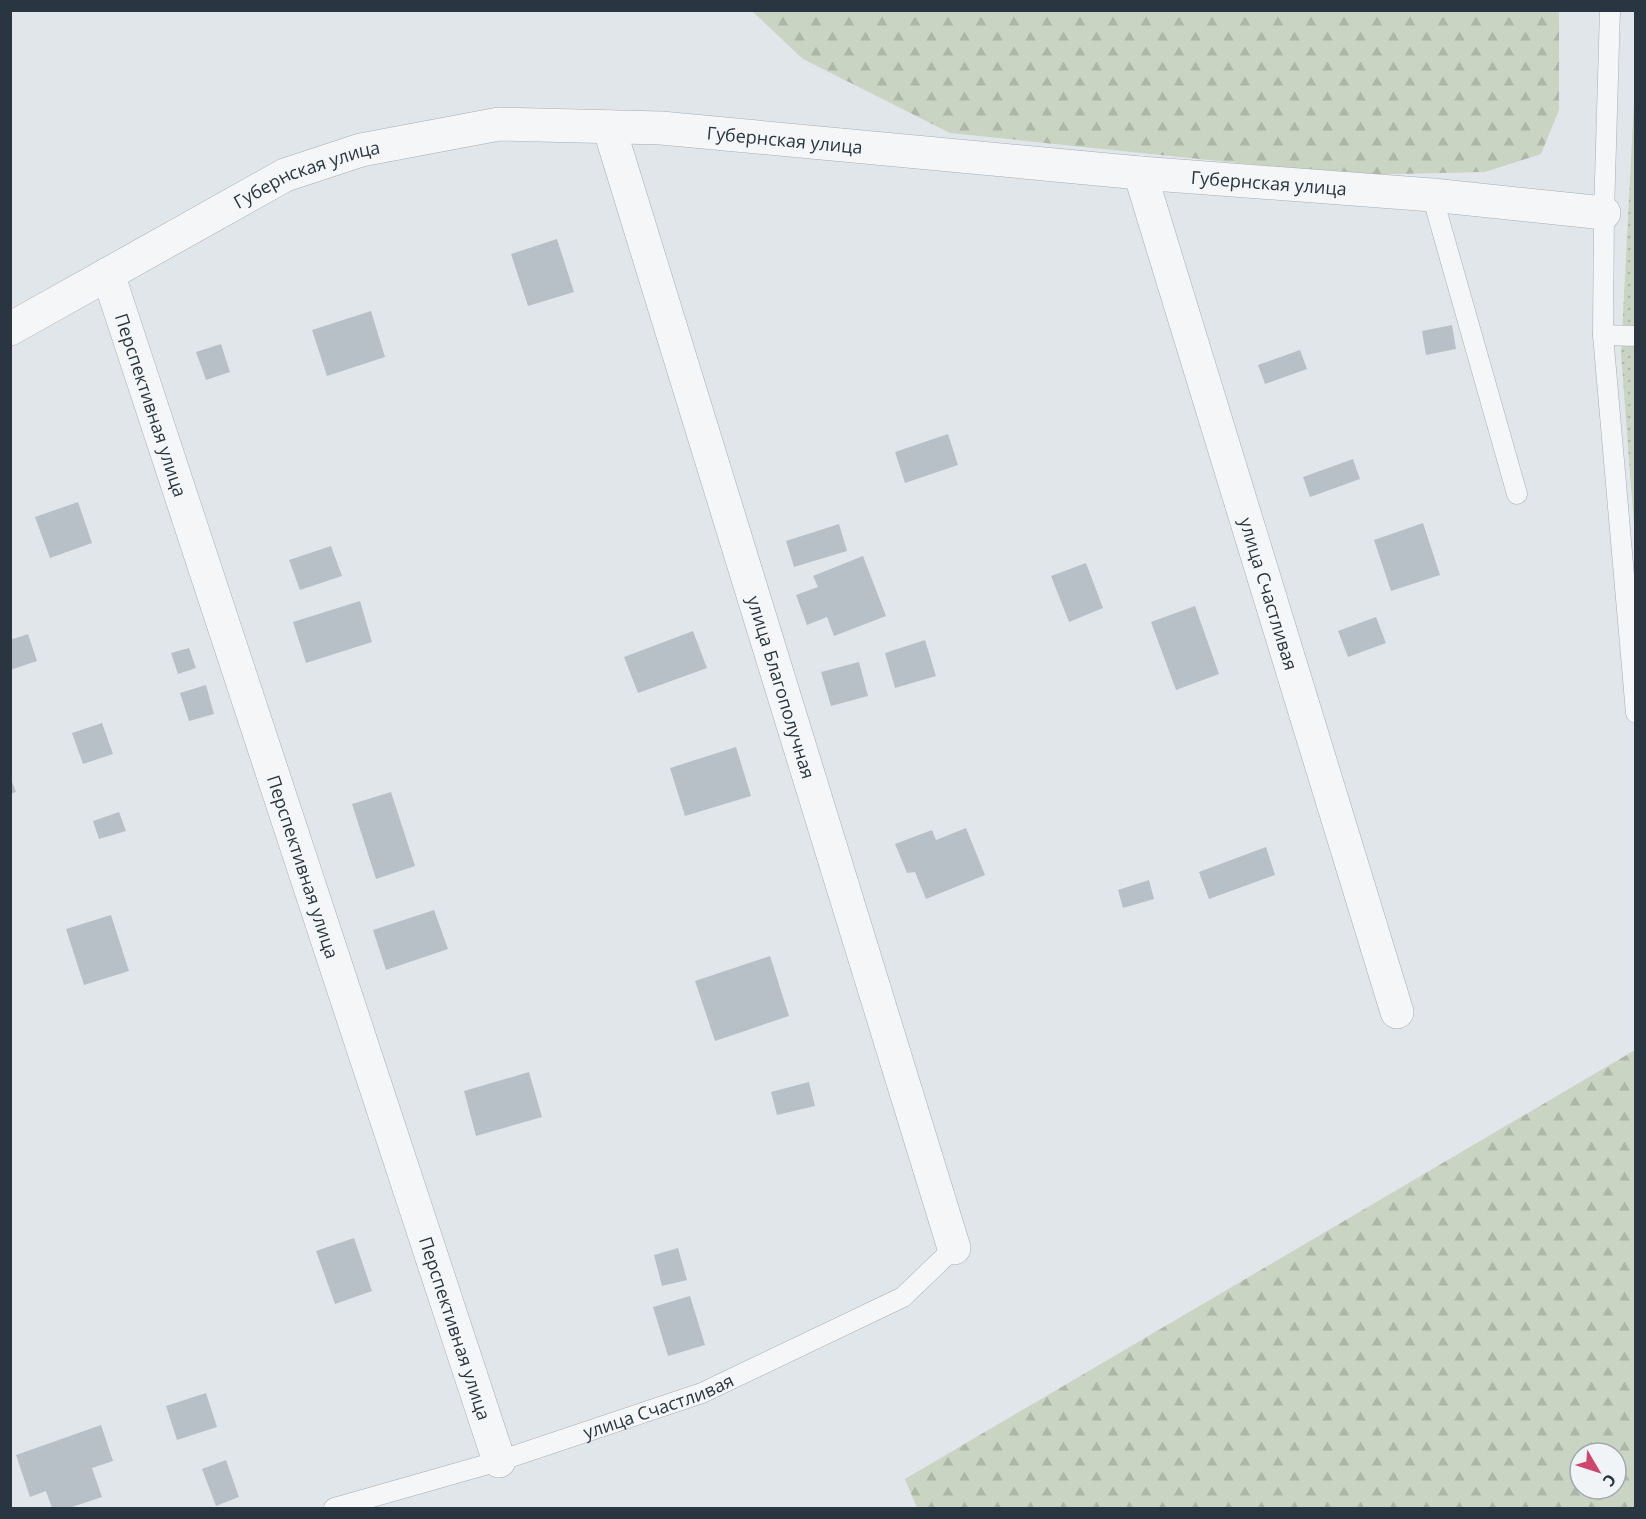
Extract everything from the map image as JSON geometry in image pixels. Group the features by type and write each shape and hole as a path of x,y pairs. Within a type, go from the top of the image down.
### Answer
{"street":[{"name":"Губернская улица","path":"10,328 285,175 361,150 499,124 661,128 1140,173 1432,195 1604,213"},
{"name":"улица Благополучная","path":"609,127 954,1248"},
{"name":"улица Счастливая","path":"1140,173 1397,1012"},
{"name":"Перспективная улица","path":"108,274 499,1461"}],"lane":[{"path":"1610,10 1603,335 1634,676 1635,713"},
{"path":"1432,195 1517,494"},
{"path":"1603,335 1635,336"},
{"name":"улица Счастливая","path":"334,1509 499,1461 702,1393 903,1298 954,1248"}],"green space":[{"path":"752,11 1559,11 1559,110 1541,154 1485,172 1353,175 950,133 803,59"},
{"path":"1635,83 1635,539 1621,353"},
{"path":"1635,1050 1635,1508 917,1508 905,1479"}],"building":[{"path":"557,239 574,292 528,306 511,254"},
{"path":"371,311 385,357 327,376 312,330"},
{"path":"1452,325 1456,349 1426,355 1422,331"},
{"path":"221,344 230,372 206,380 196,352"},
{"path":"1300,350 1307,369 1265,384 1258,365"},
{"path":"948,434 958,465 905,483 895,452"},
{"path":"1353,459 1360,479 1310,497 1303,477"},
{"path":"78,502 92,543 50,558 35,517"},
{"path":"1423,523 1440,575 1391,591 1374,540"},
{"path":"839,524 847,551 794,567 786,541"},
{"path":"331,546 342,576 300,590 289,560"},
{"path":"863,556 886,616 834,636 827,617 807,625 796,595 818,587 813,576"},
{"path":"1086,563 1103,608 1069,622 1051,576"},
{"path":"360,601 372,642 306,663 293,622"},
{"path":"1195,606 1219,674 1176,690 1151,622"},
{"path":"1376,617 1386,643 1348,657 1338,631"},
{"path":"693,631 707,668 638,693 624,657"},
{"path":"28,634 37,661 10,670 10,640"},
{"path":"925,640 936,676 895,688 885,653"},
{"path":"189,648 196,668 178,674 171,653"},
{"path":"859,662 868,696 831,706 821,672"},
{"path":"206,685 214,714 189,721 180,693"},
{"path":"102,723 113,754 83,764 72,733"},
{"path":"736,747 751,796 685,816 670,768"},
{"path":"10,777 16,792 10,794"},
{"path":"391,792 415,866 376,879 352,804"},
{"path":"119,812 126,831 99,839 93,821"},
{"path":"966,828 985,875 926,899 915,872 907,873 895,844 932,830 936,840"},
{"path":"1266,847 1275,875 1209,899 1199,872"},
{"path":"1149,880 1154,899 1123,908 1118,890"},
{"path":"434,910 448,949 386,970 373,930"},
{"path":"111,915 129,971 84,985 66,929"},
{"path":"770,956 789,1016 715,1041 695,981"},
{"path":"529,1072 542,1117 476,1136 464,1091"},
{"path":"809,1082 815,1106 777,1115 771,1092"},
{"path":"354,1238 372,1291 335,1304 316,1251"},
{"path":"678,1248 687,1280 662,1286 654,1255"},
{"path":"690,1296 705,1345 668,1356 653,1307"},
{"path":"206,1393 217,1427 177,1440 166,1406"},
{"path":"101,1425 113,1461 92,1468 102,1497 69,1508 52,1508 46,1491 30,1497 16,1455"},
{"path":"226,1460 239,1497 216,1506 202,1469"}]}
